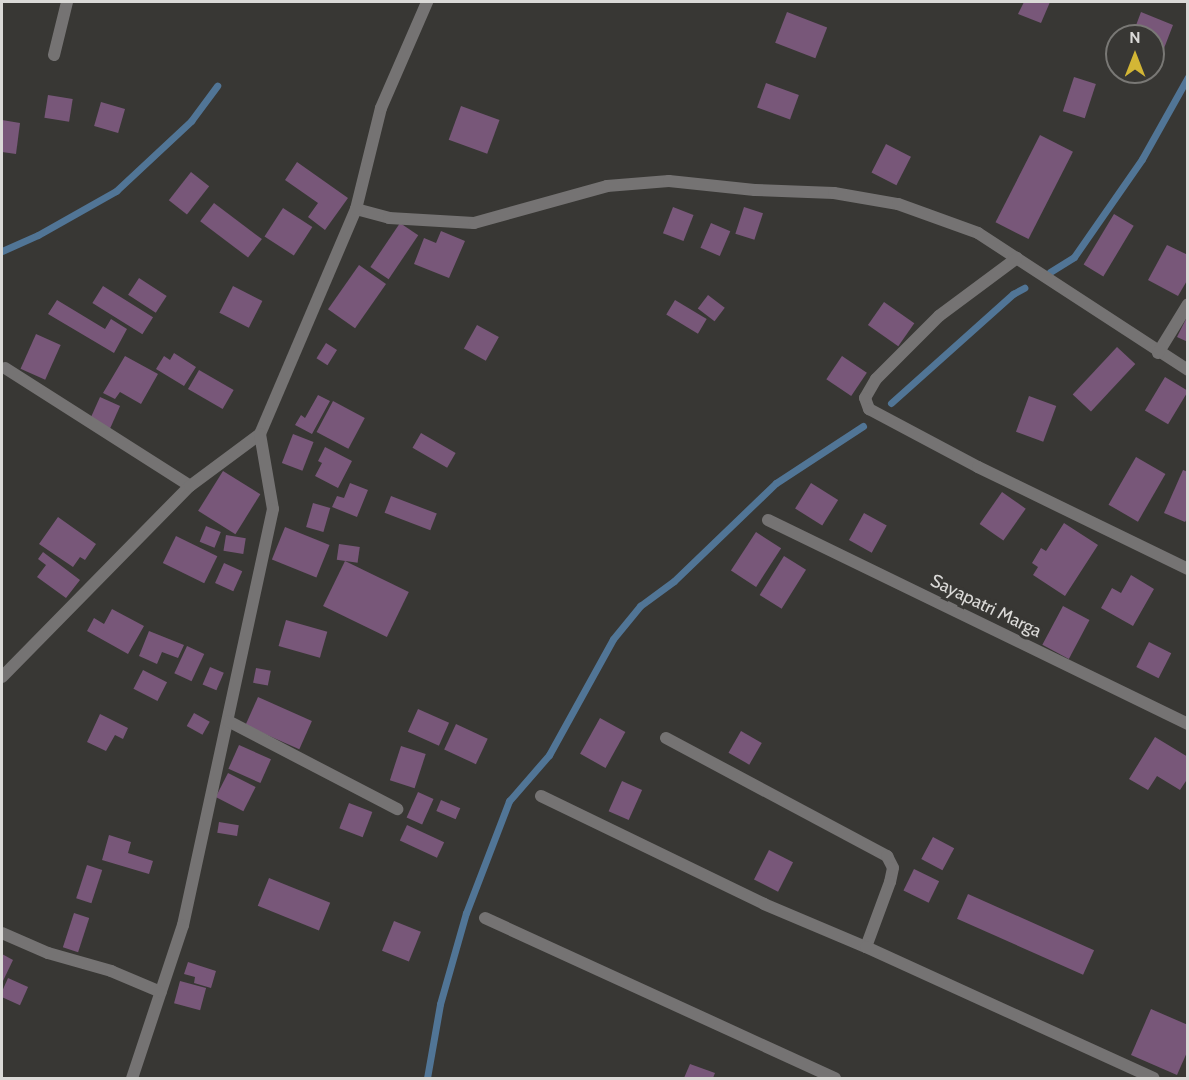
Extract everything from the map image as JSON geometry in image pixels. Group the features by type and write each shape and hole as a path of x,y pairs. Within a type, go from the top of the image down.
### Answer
{"street":[{"path":"54,55 67,2"},
{"path":"2,677 190,486 260,434 357,209 381,108 427,2"},
{"path":"357,209 389,218 474,223 606,186 669,181 754,190 834,193 898,204 978,233 1158,353 1188,370"},
{"path":"1017,258 939,316 876,379 865,398 869,408 978,467 1188,569"},
{"path":"1158,353 1188,304"},
{"path":"5,368 190,486"},
{"path":"132,1078 183,925 273,509 260,434"},
{"name":"Sayapatri Marga","path":"768,520 1188,724"},
{"path":"228,721 396,808"},
{"path":"666,738 887,856 893,868 866,947"},
{"path":"541,796 764,904 866,947 1155,1078"},
{"path":"485,918 835,1078"},
{"path":"2,933 48,953 111,971 161,992"}],"building":[{"path":"1024,2 1050,2 1041,23 1018,14"},
{"path":"787,12 827,27 815,58 775,43"},
{"path":"1141,12 1173,25 1165,46 1165,24 1136,24"},
{"path":"1074,77 1096,84 1085,118 1063,111"},
{"path":"766,83 799,95 790,119 757,107"},
{"path":"48,95 73,99 69,122 44,118"},
{"path":"101,102 125,109 118,133 94,126"},
{"path":"461,106 500,120 487,154 449,140"},
{"path":"2,120 20,123 16,154 2,152"},
{"path":"1040,135 1073,152 1028,239 996,222"},
{"path":"886,144 911,157 896,185 871,173"},
{"path":"297,162 348,198 325,230 308,217 318,203 285,180"},
{"path":"191,172 209,186 187,215 169,200"},
{"path":"214,203 262,239 248,257 200,221"},
{"path":"673,207 694,215 684,241 663,233"},
{"path":"744,207 763,213 754,240 735,234"},
{"path":"283,208 312,227 294,256 264,237"},
{"path":"1114,214 1134,226 1103,276 1084,265"},
{"path":"400,223 418,235 389,279 370,267"},
{"path":"711,223 730,231 720,256 700,248"},
{"path":"441,231 465,241 449,278 414,264 424,238 436,243"},
{"path":"1167,245 1188,255 1188,279 1178,296 1148,280"},
{"path":"359,265 386,284 355,328 328,309"},
{"path":"139,278 167,296 156,313 128,295"},
{"path":"103,286 153,317 142,334 92,303"},
{"path":"233,286 262,301 249,328 219,313"},
{"path":"708,295 725,308 715,321 698,309"},
{"path":"57,300 105,329 111,319 127,329 114,353 48,314"},
{"path":"675,300 707,319 698,334 666,315"},
{"path":"884,302 914,323 898,346 868,325"},
{"path":"1188,315 1188,342 1177,337"},
{"path":"477,325 499,337 486,361 464,349"},
{"path":"36,334 61,345 45,380 21,369"},
{"path":"326,343 337,350 327,365 316,358"},
{"path":"1117,347 1135,364 1091,412 1073,395"},
{"path":"174,353 196,367 184,386 156,369 164,356 170,360"},
{"path":"125,356 158,374 141,404 120,392 115,399 103,393"},
{"path":"842,356 867,373 851,396 826,379"},
{"path":"199,370 234,390 223,409 188,389"},
{"path":"1165,377 1188,391 1168,424 1145,410"},
{"path":"318,395 330,401 312,434 295,425 301,415 305,418"},
{"path":"1029,396 1056,406 1043,442 1016,432"},
{"path":"100,397 120,406 110,429 90,420"},
{"path":"333,401 365,418 348,449 317,432"},
{"path":"421,433 456,453 447,468 412,448"},
{"path":"293,434 314,442 302,471 282,463"},
{"path":"325,447 352,461 338,488 315,476 322,463 318,461"},
{"path":"1136,457 1165,474 1138,522 1108,505"},
{"path":"1183,470 1188,472 1188,517 1185,522 1164,513"},
{"path":"223,471 260,494 235,534 198,511"},
{"path":"350,483 368,490 357,517 332,507 337,496 344,498"},
{"path":"811,483 838,500 822,525 795,508"},
{"path":"1002,492 1026,509 1003,541 980,524"},
{"path":"391,496 437,514 430,530 385,513"},
{"path":"313,503 330,508 323,532 306,527"},
{"path":"864,513 887,526 872,553 849,540"},
{"path":"58,517 96,544 85,560 80,557 73,567 39,544"},
{"path":"1064,523 1098,545 1065,596 1033,575 1038,567 1032,563 1041,548 1046,551"},
{"path":"206,526 221,532 214,548 200,542"},
{"path":"285,527 330,545 316,577 272,559"},
{"path":"756,532 781,548 756,587 731,571"},
{"path":"226,535 246,538 243,554 223,551"},
{"path":"176,536 217,556 204,583 163,563"},
{"path":"339,544 360,547 358,563 337,560"},
{"path":"43,552 80,580 66,598 37,577 46,565 38,559"},
{"path":"784,556 806,570 782,609 760,595"},
{"path":"345,561 409,592 387,637 323,606"},
{"path":"224,563 242,571 233,591 215,583"},
{"path":"1131,575 1154,589 1133,626 1101,608 1112,588 1121,593"},
{"path":"1063,606 1089,620 1069,659 1042,645"},
{"path":"112,609 144,626 128,654 87,631 94,618 104,624"},
{"path":"286,620 327,632 320,658 279,646"},
{"path":"149,631 184,645 178,658 162,652 157,664 139,656"},
{"path":"1149,642 1171,653 1159,678 1136,667"},
{"path":"187,646 204,654 192,681 174,673"},
{"path":"210,667 224,673 216,690 203,684"},
{"path":"256,668 271,671 268,686 253,683"},
{"path":"143,670 167,682 158,701 133,689"},
{"path":"258,697 312,721 299,749 245,725"},
{"path":"418,709 449,723 439,746 408,732"},
{"path":"194,713 210,722 202,735 187,726"},
{"path":"100,714 128,728 123,739 115,735 106,751 87,742"},
{"path":"600,718 625,732 605,768 580,754"},
{"path":"456,724 488,739 476,764 444,749"},
{"path":"741,731 762,743 749,765 728,753"},
{"path":"1155,737 1188,757 1188,778 1180,790 1157,776 1148,790 1129,779"},
{"path":"239,745 271,759 260,783 228,769"},
{"path":"401,746 426,754 415,788 390,780"},
{"path":"228,773 256,787 243,811 216,797"},
{"path":"622,781 642,790 629,820 609,811"},
{"path":"418,792 434,799 422,824 407,818"},
{"path":"441,800 460,808 456,819 436,811"},
{"path":"349,803 372,812 363,837 339,828"},
{"path":"219,822 239,825 237,836 217,833"},
{"path":"407,825 444,842 437,858 400,840"},
{"path":"109,835 131,842 128,853 153,861 149,874 102,860"},
{"path":"933,837 954,848 942,870 921,859"},
{"path":"769,850 793,862 778,892 754,879"},
{"path":"87,865 102,870 91,903 76,898"},
{"path":"914,869 939,881 929,903 903,891"},
{"path":"269,878 330,903 319,931 258,906"},
{"path":"968,894 1094,950 1083,975 957,919"},
{"path":"74,913 89,918 78,952 63,947"},
{"path":"394,921 421,932 409,962 382,951"},
{"path":"2,954 13,960 2,983"},
{"path":"188,962 216,971 211,988 194,983 195,977 184,974"},
{"path":"8,978 28,987 20,1005 2,997"},
{"path":"180,981 206,988 200,1010 174,1003"},
{"path":"1151,1009 1188,1025 1188,1050 1177,1075 1131,1055"},
{"path":"690,1064 715,1073 713,1078 684,1078"}],"waterway":[{"path":"1050,272 1074,257 1142,159 1188,77"},
{"path":"2,251 38,235 116,191 191,121 217,86"},
{"path":"891,403 1013,294 1024,288"},
{"path":"427,1078 440,1004 466,913 509,801 549,755 613,639 640,606 674,581 776,483 863,426"}]}
